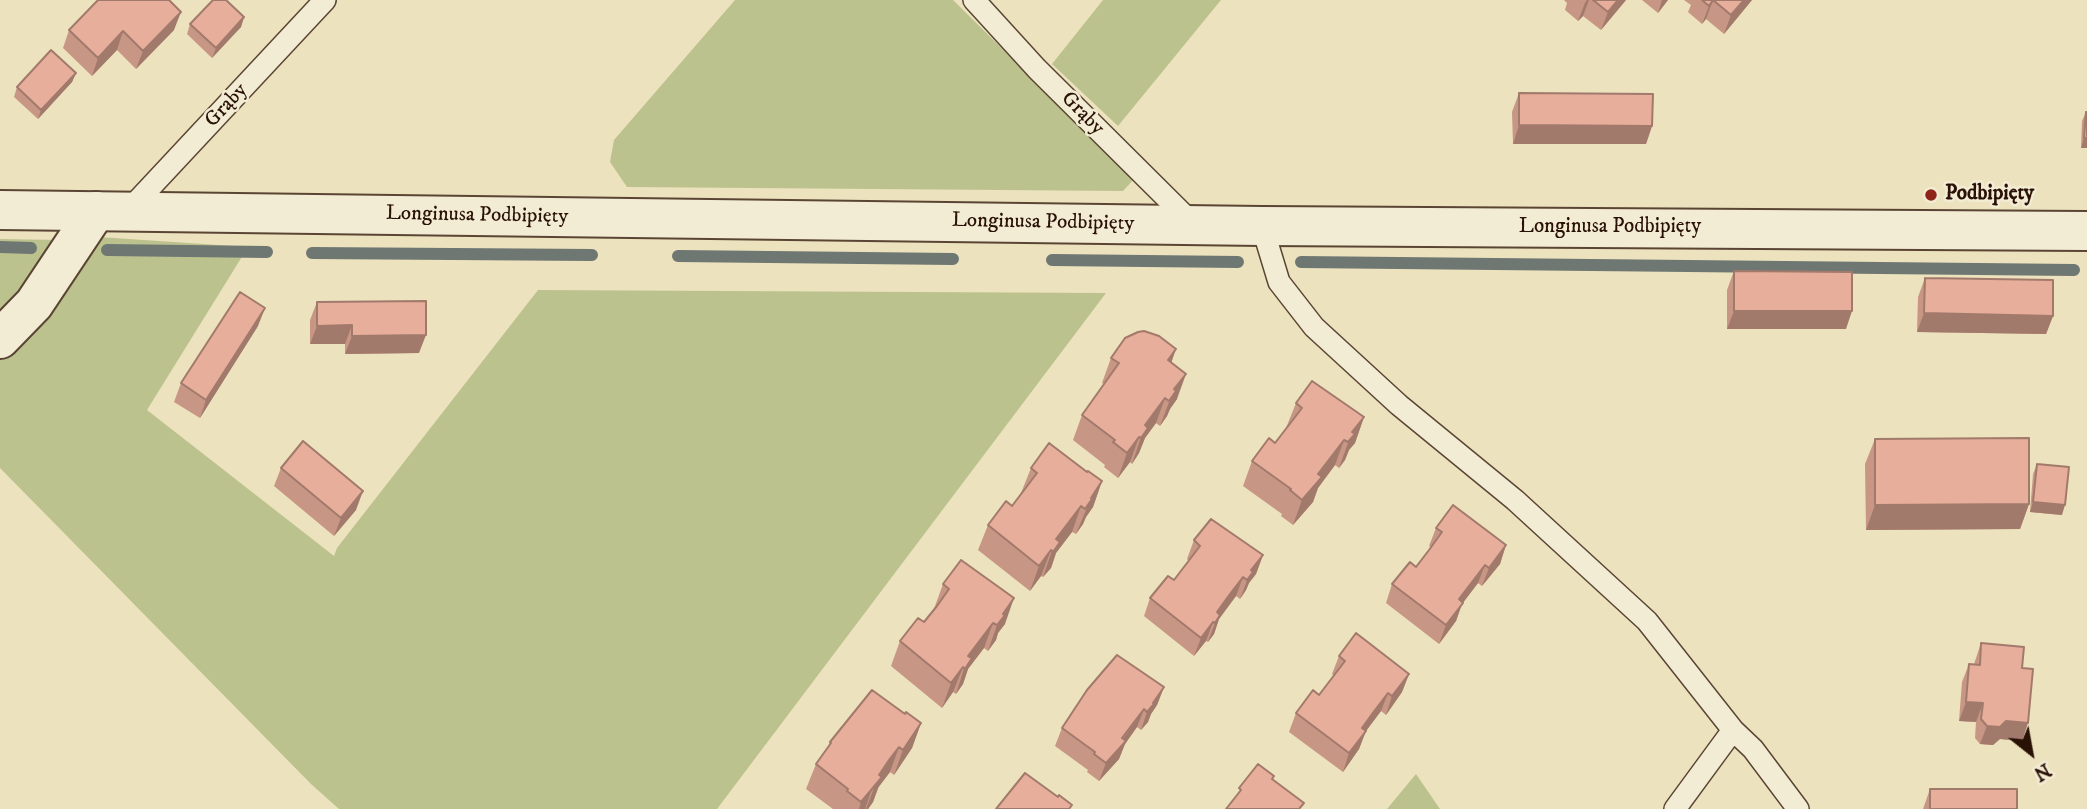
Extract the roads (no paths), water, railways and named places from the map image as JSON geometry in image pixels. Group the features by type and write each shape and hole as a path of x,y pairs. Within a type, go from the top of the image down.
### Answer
{"street":[{"name":"Longinusa Podbipięty","path":"0,210 1262,226 2087,231"},
{"name":"Grąby","path":"0,339 34,304 112,211"}],"lane":[{"name":"Grąby","path":"112,211 325,0"},
{"name":"Grąby","path":"974,0 1037,69 1194,225"},
{"path":"1262,226 1279,282 1314,327 1399,405 1515,500 1647,621 1732,730 1753,749 1798,809"},
{"path":"1675,809 1732,730"}],"waterway":[{"path":"0,247 31,248"},
{"path":"107,250 267,252"},
{"path":"312,253 592,255"},
{"path":"678,256 953,259"},
{"path":"1052,260 1238,262"},
{"path":"1301,262 2074,270"}],"place":[{"name":"Podbipięty","path":"1931,195"}]}
